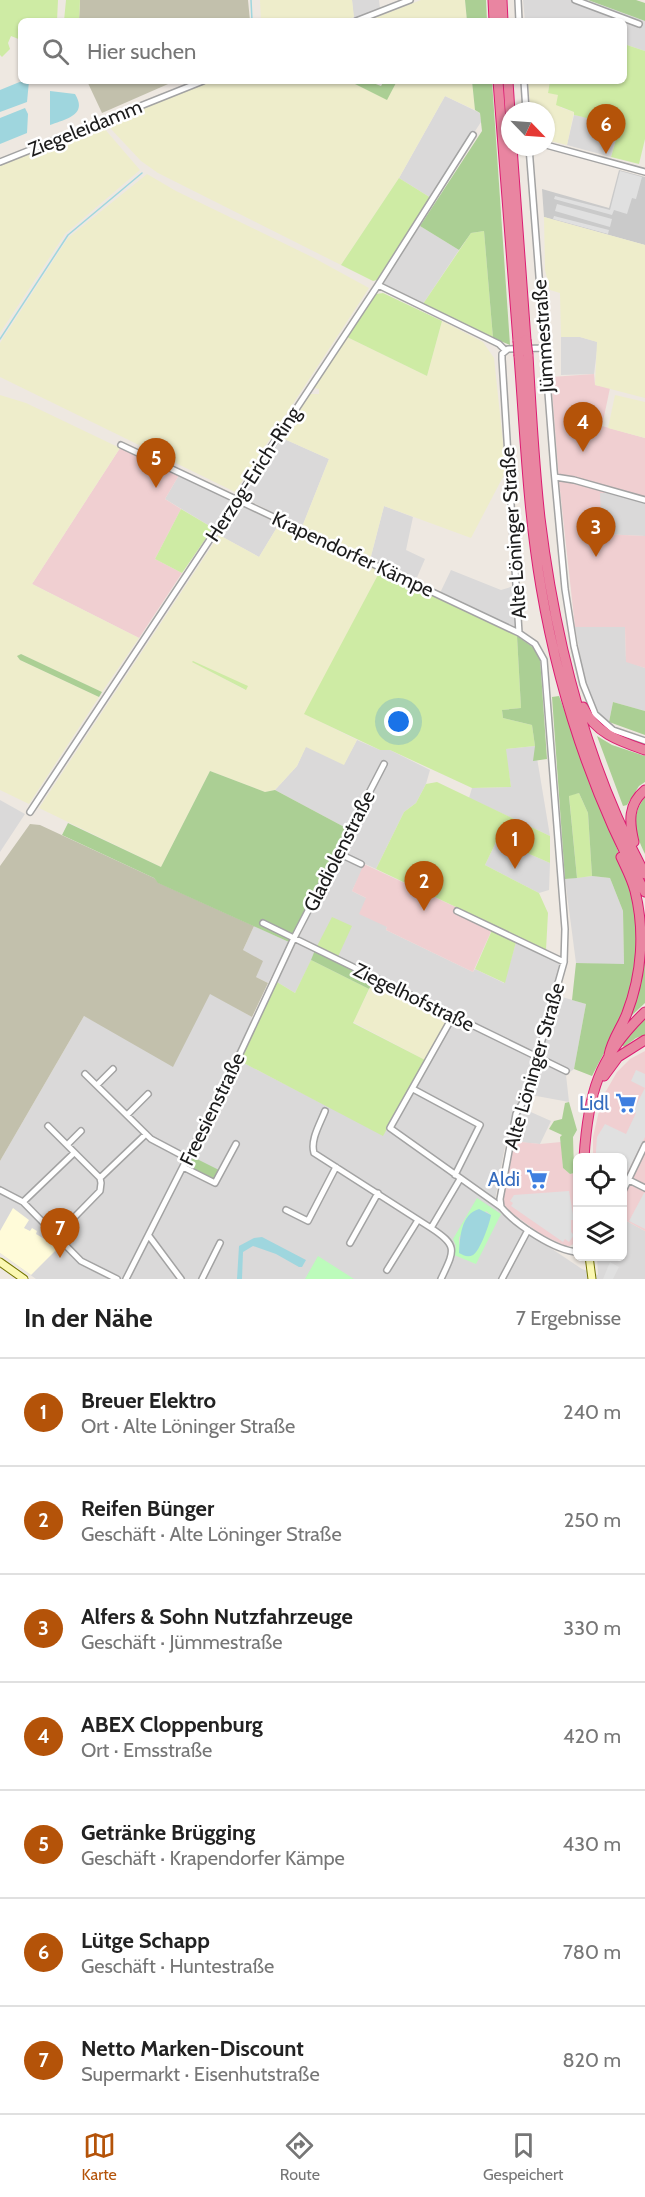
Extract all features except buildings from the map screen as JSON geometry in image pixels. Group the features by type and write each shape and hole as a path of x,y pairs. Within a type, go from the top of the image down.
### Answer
{"highway":[{"path":"493,0 494,18"},
{"path":"502,0 503,18"},
{"path":"498,84 540,518 561,638 573,687 603,780 644,872"},
{"path":"508,84 509,102"},
{"path":"512,156 522,341"},
{"path":"524,355 534,534 546,610 563,686 577,732 615,831 645,892"},
{"path":"561,638 565,643 584,709 591,722 604,733 645,750"},
{"path":"644,872 643,861 634,842 630,823 633,804 645,790"},
{"path":"609,1055 611,1044 626,1015 637,984 642,951 639,907 614,840 615,831"},
{"path":"584,1153 591,1095 609,1055 624,1033 645,1012"},
{"path":"585,1135 595,1098 607,1071 618,1057 645,1040"}],"street":[{"path":"364,18 410,0"},
{"path":"518,0 519,18"},
{"path":"575,0 623,18"},
{"path":"627,20 639,24"},
{"name":"Ziegeleidamm","path":"0,162 195,84"},
{"path":"524,84 525,102"},
{"name":"Herzog-Erich-Ring","path":"30,812 378,285 473,135"},
{"path":"555,147 645,172"},
{"name":"Jümmestraße","path":"530,156 566,599 574,645 589,702 595,714 608,726 645,741"},
{"path":"378,285 499,344 505,350 544,348"},
{"name":"Alte Löninger Straße","path":"501,1207 500,1199 516,1114 526,1097 564,962 565,929 544,660 535,644 519,633 502,359 505,350"},
{"name":"Krapendorfer Kämpe","path":"122,445 519,633"},
{"path":"555,477 645,500"},
{"name":"Gladiolenstraße","path":"294,938 384,764"},
{"path":"338,853 361,864"},
{"name":"Alte Löninger Straße","path":"458,911 564,962"},
{"name":"Ziegelhofstraße","path":"263,923 566,1071"},
{"name":"Freesienstraße","path":"126,1279 238,1058 294,938"},
{"path":"453,1016 390,1128 501,1207 507,1215 528,1230 561,1250 573,1251"},
{"path":"97,1085 113,1069"},
{"path":"86,1074 146,1134 188,1158"},
{"path":"413,1089 480,1125 431,1228"},
{"path":"127,1115 148,1094"},
{"path":"325,1111 312,1148 317,1156 450,1241 452,1252 441,1279"},
{"path":"48,1126 100,1178 102,1183 100,1191 56,1236"},
{"path":"67,1145 81,1131"},
{"path":"100,1178 146,1134"},
{"path":"183,1167 215,1183 236,1144"},
{"path":"627,1184 645,1145"},
{"path":"23,1202 74,1153"},
{"path":"286,1209 308,1221 336,1167"},
{"path":"629,1180 645,1188"},
{"path":"0,1190 23,1202 81,1261 117,1279"},
{"path":"350,1243 378,1193"},
{"path":"387,1270 418,1220"},
{"path":"502,1279 528,1230"},
{"path":"149,1236 181,1279"},
{"path":"202,1279 220,1243"},
{"path":"590,1261 592,1279"},
{"path":"0,1262 24,1279"}],"shaded area":[{"path":"80,0 248,0 250,18 79,18"},
{"path":"352,0 379,0 380,9 360,18 354,18"},
{"path":"523,0 588,0 645,21 645,51 627,45 627,18 525,18"},
{"path":"88,84 168,84 102,113"},
{"path":"445,96 480,113 481,122 431,198 399,178"},
{"path":"574,115 594,119 598,123 619,129 611,157 567,145"},
{"path":"619,170 645,177 645,245 544,217 542,189 609,208"},
{"path":"620,171 642,177 636,199 632,198 627,214 614,210 612,215 554,199 555,196 610,210"},
{"path":"557,204 612,219 610,227 555,211"},
{"path":"554,216 609,230 608,234 553,219"},
{"path":"420,226 459,250 423,304 384,285 383,282"},
{"path":"561,337 580,337 598,342 594,374 561,375"},
{"path":"594,374 595,385 610,388 602,426 645,438 645,498 607,488 606,493 600,493 602,534 645,536 645,668 626,662 625,627 575,627 559,481 551,377"},
{"path":"282,438 329,459 302,527 242,497"},
{"path":"120,448 179,475 165,499 181,509 155,559 182,573 139,638 32,584"},
{"path":"179,475 232,499 213,528 165,499"},
{"path":"607,488 645,498 645,536 601,534 599,492 606,493"},
{"path":"239,505 279,524 259,557 219,535"},
{"path":"384,506 413,517 406,550 425,559 415,582 370,560"},
{"path":"451,570 501,590 514,586 517,630 440,593"},
{"path":"575,627 625,627 626,661 645,668 645,711 613,702 609,722 602,718 592,701 585,681"},
{"path":"357,740 380,750 390,750 430,770 416,803 404,812 376,869 365,864 352,891 366,898 387,927 386,930 473,972 475,969 504,983 516,942 561,963 552,994 586,1004 574,1069 566,1075 569,1102 531,1095 524,1109 551,1121 540,1144 506,1141 495,1200 496,1207 502,1214 582,1269 598,1275 597,1261 627,1261 627,1221 645,1231 645,1279 36,1279 0,1253 0,1161 84,1016 92,1020 210,993 252,1017 240,1061 383,1135 450,1016 336,961 333,917 295,993 277,982 339,856 348,829 275,790 297,766 306,746 344,764"},
{"path":"535,746 550,836 469,798 472,788 511,787 505,749"},
{"path":"0,800 25,814 0,852"},
{"path":"30,824 40,825 254,926 243,950 263,961 256,977 268,983 252,1017 210,994 173,1067 84,1016 0,1161 0,866"},
{"path":"497,840 550,863 549,890 539,893 485,865"},
{"path":"364,864 494,925 473,972 386,930 387,927 359,914 366,898 352,891"},
{"path":"592,876 610,878 623,911 624,965 576,963 565,879"},
{"path":"254,926 289,942 268,983 256,977 243,950"},
{"path":"645,1051 645,1231 627,1221 627,1153 593,1153 593,1137 602,1098 617,1072 630,1059"},
{"path":"636,1070 645,1074 645,1088 631,1081"},
{"path":"645,1088 645,1137 627,1173 627,1153 596,1153 597,1137 605,1124 626,1134 636,1113 633,1111"},
{"path":"512,1141 540,1144 561,1142 563,1168 570,1174 573,1173 573,1244 568,1247 542,1235 509,1211 503,1203"},
{"path":"569,1191 573,1214 571,1232 573,1236 569,1242 565,1239 563,1242 511,1206 513,1203 510,1201 514,1195"},
{"path":"645,1193 645,1229 629,1221"},
{"path":"13,1208 29,1220 24,1228 37,1231 36,1234 57,1249 31,1275 0,1253 0,1231"},
{"path":"610,1262 619,1267 613,1279 603,1279"}],"green space":[{"path":"0,0 58,0 57,18 18,18 18,39 11,36 8,43 10,49 2,57 0,55"},
{"path":"66,0 80,0 79,18 64,18"},
{"path":"260,0 352,0 354,17 351,18 261,18"},
{"path":"421,0 465,0 467,18 375,18"},
{"path":"465,0 486,0 487,18 467,18"},
{"path":"588,0 636,0 645,3 645,21"},
{"path":"627,45 645,51 645,139 639,164 611,157 619,129 574,115 574,112 556,105 558,95 548,93 550,84 627,84"},
{"path":"205,84 355,84 387,99 395,84 472,84 475,110 445,96 399,178 341,265 158,173 141,161 108,123"},
{"path":"355,84 381,86 382,84 395,84 387,100"},
{"path":"472,84 492,84 510,345 493,338 484,231 471,233 459,250 420,226 482,131 480,113 475,110"},
{"path":"528,84 549,84 548,92 558,95 561,108 574,112 567,145 555,142 555,102 530,102"},
{"path":"98,125 103,127 140,170 65,234 0,333 0,166"},
{"path":"147,174 176,191 314,258 369,288 235,492 0,377 0,343 68,238"},
{"path":"399,178 431,198 377,280 373,281 341,265"},
{"path":"544,217 645,245 645,398 595,385 597,342 580,337 561,337 560,293 550,290 545,270"},
{"path":"484,231 493,338 423,304 471,233"},
{"path":"383,293 442,321 427,376 347,337 376,294"},
{"path":"442,321 483,342 494,358 506,471 471,538 384,506 370,560 302,527 329,459 282,438 310,394 319,394 319,389 314,388 347,337 427,376"},
{"path":"0,395 26,403 120,448 32,584 139,638 102,692 21,654 18,656 20,660 99,697 29,804 0,790"},
{"path":"615,395 645,402 645,438 608,428"},
{"path":"181,509 213,528 182,573 155,559"},
{"path":"279,524 380,571 305,714 357,740 344,765 306,747 297,766 275,790 265,792 210,771 161,867 39,808 219,535 259,557","holes":["193,661 247,686 245,690"]},
{"path":"380,571 517,636 521,708 502,710 503,718 532,725 535,746 506,749 511,787 472,788 390,750 380,750 304,714"},
{"path":"517,636 534,648 540,658 547,759 533,761 535,746 532,725 503,718 502,710 521,708"},
{"path":"21,654 102,692 99,697 20,660 17,656"},
{"path":"192,662 248,686 246,690"},
{"path":"559,696 632,888 636,920 636,968 630,999 625,1014 592,1076 574,1069 586,1004 572,1000 576,963 624,964 623,911 610,878 592,876 588,813 579,793 569,796 577,878 565,879 552,697"},
{"path":"613,702 645,711 645,735 609,722"},
{"path":"597,736 612,745 645,756 645,782 639,786 627,805 623,806"},
{"path":"210,771 265,792 275,790 348,829 289,942 158,883 154,878 62,835 68,823 161,867"},
{"path":"437,782 550,836 550,863 497,840 485,865 539,893 548,913 546,950 376,869 404,812 416,803 426,784"},
{"path":"579,793 588,813 592,876 577,878 569,795"},
{"path":"645,797 645,854 637,832 636,818 640,804"},
{"path":"332,917 352,926 336,961 315,950"},
{"path":"492,930 516,942 505,983 475,969"},
{"path":"315,950 374,980 369,989 311,960"},
{"path":"645,951 645,1003 630,1017 641,981"},
{"path":"311,960 369,989 353,1023 425,1060 383,1136 240,1061 277,982 295,993"},
{"path":"374,980 450,1016 425,1060 353,1022"},
{"path":"645,1019 645,1035 636,1038 624,1047 622,1045 630,1033"},
{"path":"569,1102 577,1130 573,1137 573,1173 570,1174 563,1168 560,1137 562,1135 549,1129 554,1121 562,1119 565,1103"},
{"path":"193,1157 219,1170 213,1181 187,1168"},
{"path":"477,1198 501,1214 476,1264 454,1255 456,1246 453,1239","holes":["486,1211 491,1215 477,1251 459,1244 459,1237"]},
{"path":"318,1256 354,1279 305,1279"}],"water":[{"path":"18,83 29,84 27,102 0,112 0,90"},
{"path":"50,91 75,94 79,107 73,115 50,125"},
{"path":"25,108 28,114 27,133 0,144 0,118"},
{"path":"479,1209 491,1215 489,1224 476,1252 471,1256 466,1256 459,1253 463,1227 468,1216"},
{"path":"262,1237 306,1260 302,1267 253,1246 243,1252 242,1279 237,1279 239,1246 254,1238"}],"waterway":[{"path":"251,0 252,18"},
{"path":"0,339 68,235 142,173"}],"place":[{"name":"Lütge Schapp","path":"606,154"},
{"name":"ABEX Cloppenburg","path":"583,452"},
{"name":"Getränke Brügging","path":"156,488"},
{"name":"Alfers & Sohn Nutzfahrzeuge","path":"596,557"},
{"name":"Breuer Elektro","path":"515,869"},
{"name":"Reifen Bünger","path":"424,911"},
{"name":"Lidl","path":"626,1103"},
{"name":"Aldi","path":"537,1179"},
{"name":"Netto Marken-Discount","path":"60,1258"}]}
